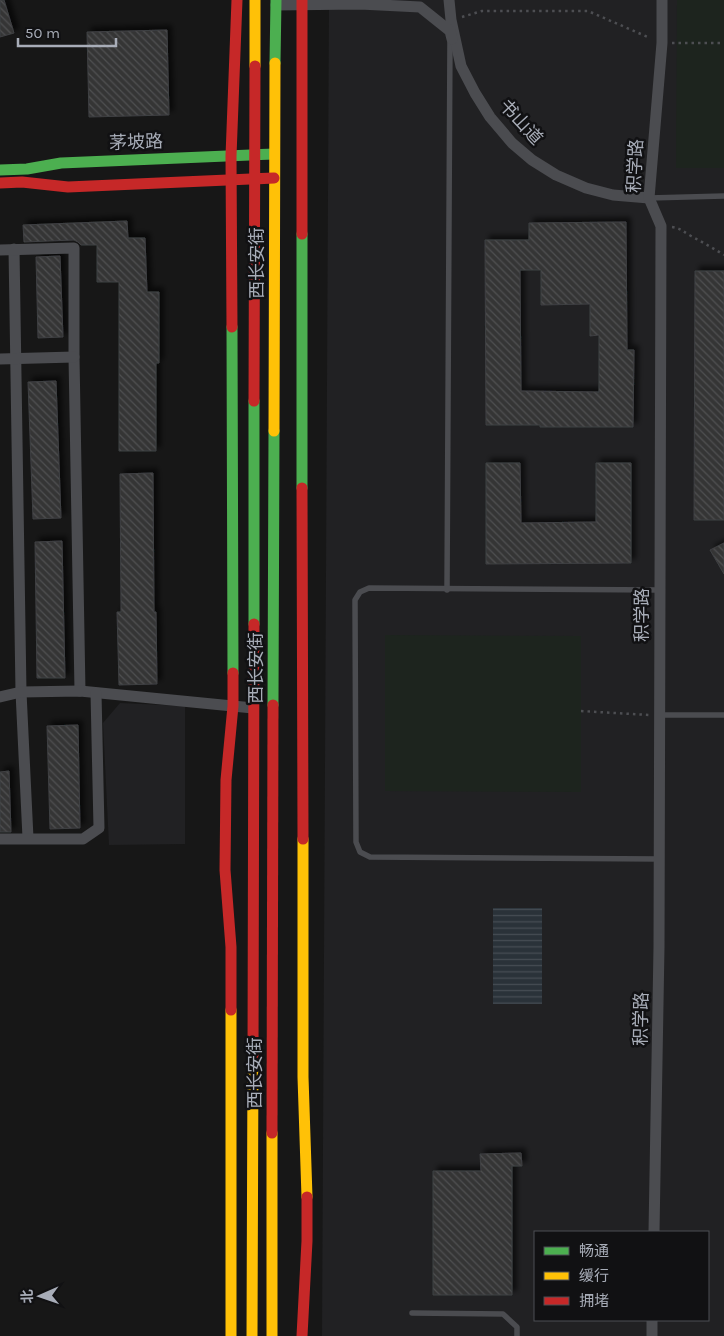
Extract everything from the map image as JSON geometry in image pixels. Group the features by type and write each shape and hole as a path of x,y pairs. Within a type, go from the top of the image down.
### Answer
{"main road":[{"path":"231,1336 232,948 225,870 226,780 233,706 231,156 237,0"},
{"name":"西长安街","path":"252,1336 254,0"},
{"name":"西长安街","path":"272,1336 274,154 276,3"},
{"path":"302,3 303,1077 307,1241 302,1336"},
{"name":"茅坡路","path":"0,183 22,182 68,187 183,170 231,156 274,154"},
{"name":"茅坡路","path":"0,170 27,169 61,163 183,170 232,180 274,178"}],"street":[{"name":"书山道","path":"449,0 450,26 461,66 474,93 490,117 512,143 532,160 556,175 586,188 613,195 649,198"},
{"name":"积学路","path":"654,1231 659,957 661,226 649,198 662,43 662,0"},
{"path":"276,3 420,7 450,26"},
{"path":"0,250 74,248 80,691"},
{"path":"14,249 21,692 28,838"},
{"path":"0,359 74,357"},
{"path":"0,697 21,692 80,691 253,708"},
{"path":"0,839 83,839 99,828 96,693"},
{"path":"652,1321 652,1336"}],"lane":[{"path":"447,590 450,26"},
{"path":"649,198 724,196"},
{"path":"659,590 369,588 360,592 355,600 356,842 360,852 370,858 659,859"},
{"path":"659,715 724,715"},
{"path":"412,1313 503,1314 517,1327 517,1336"}],"path":[{"path":"450,26 482,11 588,11 662,43 724,43"},
{"path":"661,226 677,227 724,255"},
{"path":"581,712 659,715"}],"shaded area":[{"path":"329,0 724,0 724,1336 322,1336"},
{"path":"677,0 724,0 724,168 676,168"},
{"path":"385,635 581,636 581,792 385,791"},
{"path":"120,703 185,706 185,844 109,845 103,723"},
{"path":"493,908 542,908 542,1004 493,1004"}],"building":[{"path":"0,0 4,0 14,33 0,37"},
{"path":"167,30 169,115 89,117 87,32"},
{"path":"127,221 128,238 145,238 147,292 159,292 159,363 156,363 156,451 119,451 119,282 97,282 97,245 81,245 74,240 24,242 23,225"},
{"path":"626,222 627,350 634,350 633,427 486,425 485,240 529,240 529,223","holes":["520,270 541,270 541,305 590,304 590,336 599,335 599,392 521,391"]},
{"path":"60,256 63,337 38,338 36,257"},
{"path":"695,271 724,271 724,520 694,520"},
{"path":"56,381 61,518 33,519 28,382"},
{"path":"486,463 520,463 521,523 596,522 596,463 631,463 631,563 486,564"},
{"path":"153,473 154,612 156,612 157,684 119,685 117,612 121,612 120,474"},
{"path":"62,541 65,678 37,678 35,542"},
{"path":"724,543 724,574 710,550"},
{"path":"78,725 80,828 50,829 47,726"},
{"path":"9,771 11,832 0,832 0,772"},
{"path":"521,1153 522,1166 512,1166 512,1295 433,1295 433,1171 481,1171 480,1154"}],"traffic: fast":[{"path":"275,63 276,0"},
{"path":"0,170 27,169 61,163 274,154"},
{"path":"302,234 302,488"},
{"path":"232,327 233,673"},
{"path":"254,401 254,624"},
{"path":"273,705 274,431"}],"traffic: slow":[{"path":"255,0 255,66"},
{"path":"274,431 275,63"},
{"path":"303,839 303,1077 307,1197"},
{"path":"231,1010 231,1336"},
{"path":"252,1336 253,1058"},
{"path":"272,1133 272,1336"}],"traffic: jam":[{"path":"232,327 231,156 237,0"},
{"path":"302,0 302,234"},
{"path":"254,401 255,66"},
{"path":"0,183 22,182 68,187 274,178"},
{"path":"302,488 303,839"},
{"path":"253,1058 254,624"},
{"path":"231,1010 231,947 225,870 226,780 233,706 233,673"},
{"path":"272,1133 273,705"},
{"path":"302,1336 307,1241 307,1197"}]}
